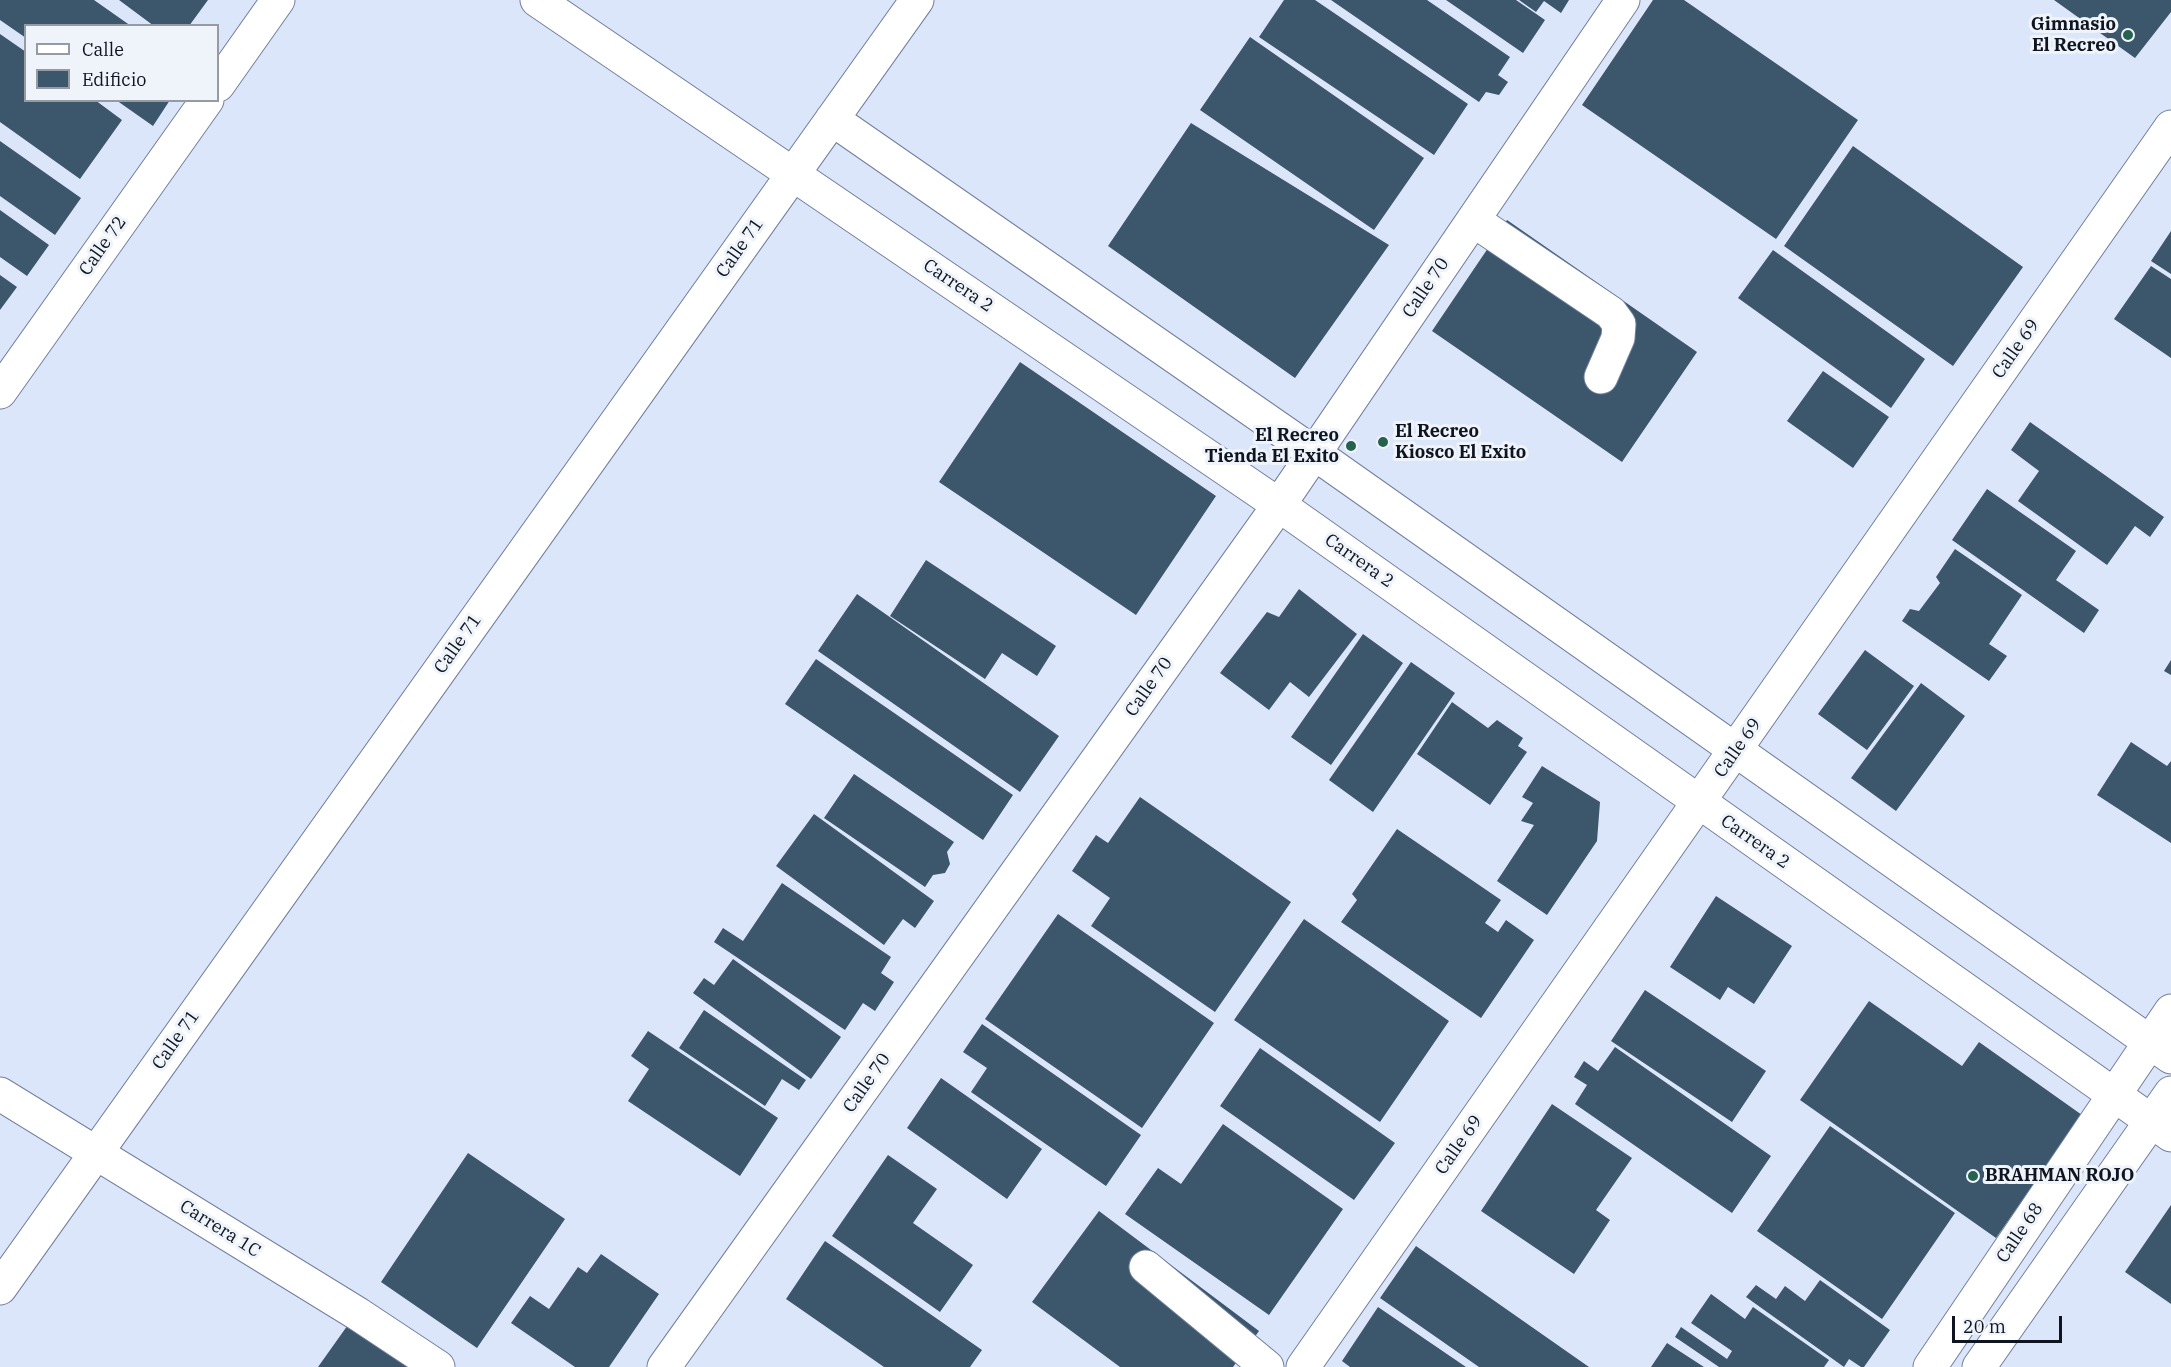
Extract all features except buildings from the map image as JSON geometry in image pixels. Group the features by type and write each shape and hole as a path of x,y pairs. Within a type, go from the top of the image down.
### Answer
{"street":[{"path":"219,84 278,0"},
{"name":"Carrera 2","path":"537,0 1279,505 2161,1128"},
{"name":"Calle 71","path":"0,1288 916,0"},
{"name":"Calle 70","path":"664,1367 1279,505 1623,0"},
{"name":"Calle 72","path":"0,392 206,102"},
{"path":"832,119 1314,453 2160,1049"},
{"name":"Calle 69","path":"1303,1367 2171,127"},
{"path":"1473,220 1611,314 1619,324 1618,338 1601,377"},
{"name":"Calle 68","path":"1930,1367 2114,1095 2160,1049 2171,1011"},
{"path":"1979,1367 2161,1128 2171,1093"},
{"name":"Carrera 1C","path":"0,1094 358,1314 438,1367"},
{"path":"1146,1267 1268,1367"}],"place":[{"name":"Gimnasio El Recreo","path":"2128,35"},
{"name":"El Recreo Kiosco El Exito","path":"1383,442"},
{"name":"El Recreo Tienda El Exito","path":"1351,446"},
{"name":"BRAHMAN ROJO","path":"1973,1176"}]}
